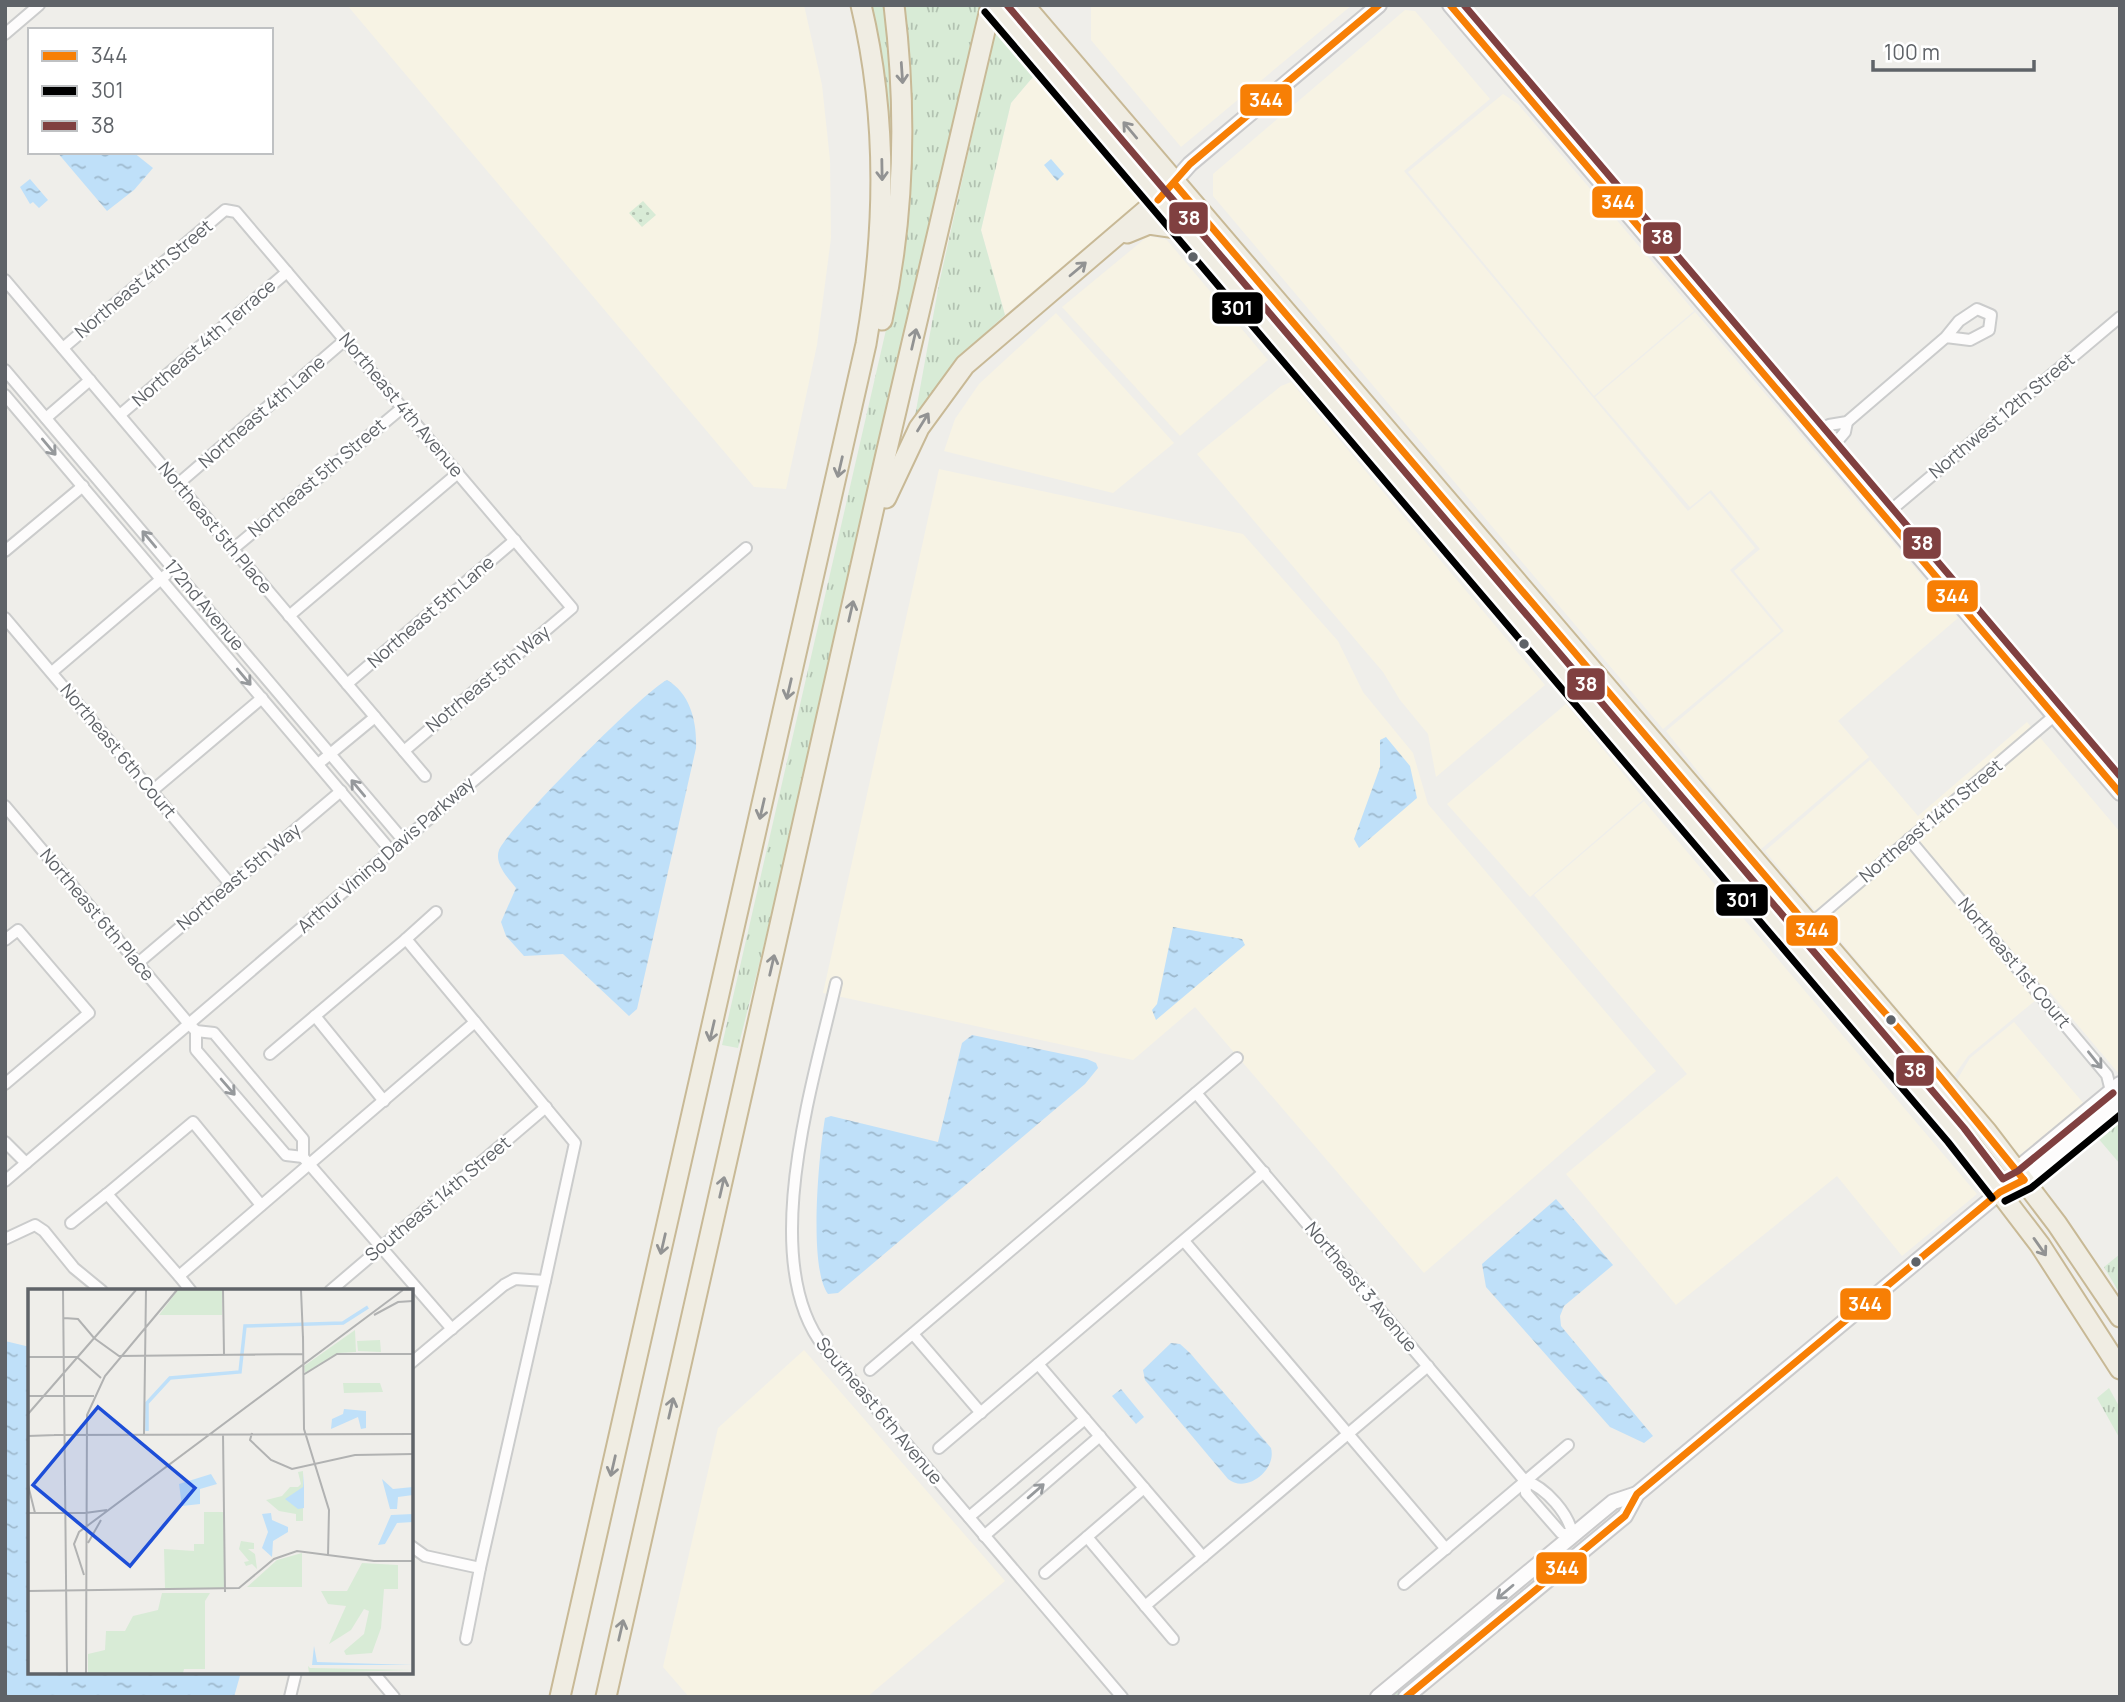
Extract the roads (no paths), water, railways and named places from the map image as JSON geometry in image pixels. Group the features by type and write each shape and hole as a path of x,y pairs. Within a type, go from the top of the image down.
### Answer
{"highway":[{"path":"560,1697 854,401 874,294 882,205 877,85 861,5"},
{"path":"854,401 870,370 892,274 900,217 904,126 894,5"},
{"path":"606,1697 870,527 992,5"},
{"path":"992,5 1944,1121 2000,1192 2071,1291 2120,1368"},
{"path":"1024,5 1808,926 1924,1057 2057,1224 2120,1317"},
{"path":"870,527 888,495 911,441 955,377 986,345 1158,200"},
{"path":"1114,239 1149,224 1183,229"}],"street":[{"path":"5,34 39,5"},
{"path":"1158,200 1190,164 1379,5"},
{"path":"1450,5 2120,793"},
{"name":"Northeast 4th Avenue","path":"225,210 236,212 572,608"},
{"name":"Northeast 4th Street","path":"63,348 225,210"},
{"name":"Northeast 4th Terrace","path":"121,414 287,272"},
{"name":"Northeast 5th Place","path":"5,280 425,776"},
{"name":"Northwest 12th Street","path":"1884,516 2120,317"},
{"path":"1814,432 1829,425 1847,422 1946,337"},
{"name":"Northeast 4th Lane","path":"178,484 345,340"},
{"name":"172nd Avenue","path":"5,370 403,840"},
{"path":"46,418 90,380"},
{"name":"172nd Avenue","path":"5,395 391,851"},
{"name":"Northeast 5th Street","path":"233,549 402,408"},
{"path":"1829,451 1845,432 1847,422"},
{"path":"289,616 458,473"},
{"path":"5,551 83,486"},
{"name":"Northeast 5th Lane","path":"347,684 515,540"},
{"name":"Arthur Vining Davis Parkway","path":"5,1181 192,1027 403,840 746,548"},
{"path":"52,672 174,569"},
{"name":"Notrheast 5th Way","path":"404,751 572,608"},
{"name":"Northeast 6th Court","path":"5,618 230,885"},
{"path":"152,791 262,698"},
{"name":"Northeast 14th Street","path":"1808,926 2054,716"},
{"path":"318,764 376,717"},
{"name":"Northeast 5th Way","path":"138,964 341,791"},
{"name":"Northeast 6th Place","path":"5,806 192,1027"},
{"name":"Northeast 1st Court","path":"1909,839 2107,1075 2117,1092"},
{"path":"270,1054 436,912"},
{"path":"5,940 18,930 89,1013 5,1084"},
{"path":"406,939 575,1143 466,1639"},
{"name":"Southeast 6th Avenue","path":"836,983 794,1171 795,1269 800,1303 820,1343 1122,1697"},
{"path":"315,1016 384,1101"},
{"path":"179,1276 307,1161 384,1101 475,1022"},
{"path":"307,1161 286,1154 195,1050 192,1027 214,1033 303,1139 307,1161 452,1329"},
{"path":"870,1370 1237,1058"},
{"path":"1378,1697 1613,1502 1637,1494 2117,1092"},
{"name":"Northeast 3 Avenue","path":"1196,1093 1525,1481 1527,1493 1536,1504 1561,1533 1573,1536 1571,1525 1546,1495 1537,1485 1525,1481"},
{"name":"Southeast 14th Street","path":"332,1289 546,1107"},
{"path":"263,1128 281,1113"},
{"path":"71,1223 193,1122 261,1205"},
{"path":"5,1142 26,1163"},
{"path":"939,1448 1264,1172"},
{"path":"107,1194 189,1289"},
{"path":"5,1238 35,1225 44,1231 74,1268 100,1289"},
{"path":"1184,1241 1446,1549"},
{"path":"413,1361 503,1285 516,1279 545,1281"},
{"path":"913,1334 981,1413"},
{"path":"1038,1364 1203,1557"},
{"path":"1145,1606 1427,1366"},
{"path":"969,1517 1085,1419"},
{"path":"984,1536 1100,1436"},
{"path":"1062,1439 1076,1457"},
{"path":"1404,1584 1568,1445"},
{"path":"1045,1573 1144,1489"},
{"path":"1406,1697 1625,1516 1637,1494"},
{"path":"1536,1504 1546,1495"},
{"path":"1087,1537 1173,1639"},
{"path":"413,1547 425,1556 480,1568"},
{"path":"290,1697 296,1674"},
{"path":"375,1674 394,1697"}],"water":[{"path":"59,154 136,154 153,168 134,190 107,211"},
{"path":"1051,159 1064,174 1057,181 1044,165"},
{"path":"30,179 48,200 39,208 33,202 30,204 20,187"},
{"path":"667,680 682,693 691,710 696,748 637,1009 629,1016 563,954 524,956 506,936 501,922 516,888 503,870 498,855 508,837 550,789 607,732"},
{"path":"1386,737 1410,766 1417,798 1359,848 1354,839 1380,767 1380,740"},
{"path":"1173,927 1242,939 1245,945 1156,1020 1152,1010 1157,1004"},
{"path":"972,1035 1087,1059 1096,1063 1098,1068 1085,1084 838,1293 828,1294 818,1260 817,1236 818,1182 825,1118 831,1116 938,1142 962,1043"},
{"path":"1556,1199 1613,1265 1564,1306 1560,1316 1561,1326 1653,1436 1644,1443 1610,1427 1486,1287 1482,1264"},
{"path":"5,1341 28,1347 28,1674 240,1674 234,1697 5,1697"},
{"path":"1171,1343 1180,1344 1190,1353 1271,1448 1272,1456 1265,1471 1251,1482 1235,1483 1228,1479 1145,1380 1143,1370"},
{"path":"1121,1389 1144,1417 1136,1424 1112,1396"}]}
